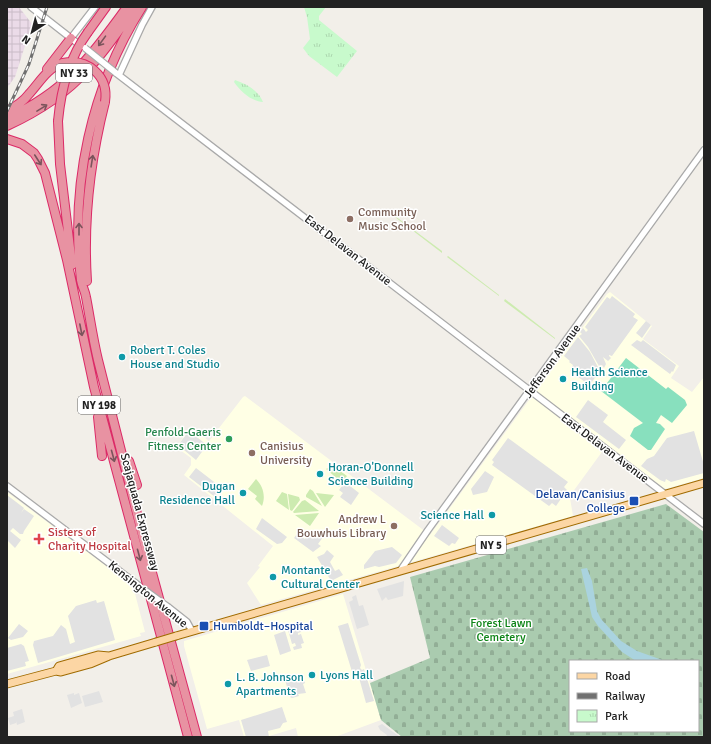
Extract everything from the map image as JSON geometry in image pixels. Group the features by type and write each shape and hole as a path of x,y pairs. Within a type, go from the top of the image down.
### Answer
{"highway":[{"path":"74,292 75,285 60,164 58,121 62,92 68,71 76,52 106,7"},
{"name":"NY 33","path":"7,118 35,104 68,79 88,60 127,7"},
{"name":"NY 33","path":"7,126 44,107 80,78 102,53 136,7"},
{"path":"86,296 80,267 79,216 82,176 89,132 102,89 113,60 123,39 142,7"},
{"path":"7,111 25,99 71,38"},
{"path":"44,74 55,66 63,63 82,63 90,66 97,72 104,84 106,93 96,141 89,188 86,240 86,296"},
{"path":"7,139 15,141 28,148 34,153 42,166 74,292"},
{"name":"Scajaquada Expressway","path":"74,292 94,387 188,737"},
{"name":"Scajaquada Expressway","path":"86,296 96,354 151,569 197,737"},
{"path":"94,387 102,456"},
{"path":"117,432 123,442 137,484"}],"main road":[{"name":"NY 5","path":"7,684 56,671 59,666 98,655 109,656 704,483"}],"street":[{"name":"East Delavan Avenue","path":"31,7 704,524"},
{"path":"71,38 95,7"},
{"path":"118,74 152,7"},
{"name":"Jefferson Avenue","path":"400,571 704,150"},
{"name":"Kensington Avenue","path":"7,486 168,607 187,622 192,631"}],"shaded area":[{"path":"7,7 19,7 32,24 15,77 7,88"},
{"name":"Canisius University","path":"610,292 652,326 643,339 679,366 671,378 692,392 704,377 704,478 665,489 607,445 572,493 570,498 573,516 261,605 247,583 260,567 258,566 273,546 184,475 191,465 191,458 176,447 191,427 209,441 245,396 430,535 607,294"},
{"path":"612,296 635,314 633,317 638,320 612,356 609,355 611,358 608,361 603,357 606,364 604,368 602,365 599,366 588,347 579,336 582,334 580,332 583,328 586,332 588,330 585,327 607,297 610,299"},
{"path":"646,321 651,325 642,338 636,333"},
{"path":"578,337 590,352 600,371 591,383 587,380 585,382 570,371 573,365 564,356"},
{"path":"637,340 641,342 643,340 676,365 673,372 672,371 670,374 631,345"},
{"path":"588,400 608,415 603,422 626,440 619,449 576,417"},
{"path":"189,431 207,445 196,460 178,445"},
{"path":"694,431 704,465 704,473 671,482 666,479 665,482 641,466 647,459 654,456 667,438"},
{"path":"508,438 568,482 564,487 567,490 556,506 552,503 549,506 492,465 494,462 492,460"},
{"path":"196,468 222,488 215,497 189,477"},
{"path":"485,471 494,477 487,492 473,495 471,489"},
{"path":"345,482 359,493 351,505 340,497 343,493 339,490"},
{"name":"Sisters of Charity Hospital","path":"7,492 133,586 145,632 140,633 141,636 7,674"},
{"path":"7,495 24,508 21,513 24,509 34,516 23,534 20,534 13,528 10,531 21,540 15,548 7,540"},
{"path":"262,518 287,537 282,543 277,544 256,529"},
{"path":"442,525 459,538 455,544 452,543 449,546 434,536"},
{"path":"312,530 323,537 318,544 321,546 313,552 294,538 297,534 305,539"},
{"path":"392,547 402,555 396,563 364,569 364,565 375,551"},
{"path":"327,550 334,556 330,562 335,571 339,569 343,575 331,581 317,557 324,554"},
{"path":"404,581 403,596 388,600 386,597 382,601 377,589"},
{"path":"343,594 381,720 335,737 298,737 296,728 266,737 244,737 239,720 207,729 184,646 184,641"},
{"path":"356,595 359,606 363,605 369,625 357,629 349,602 353,600 352,597"},
{"path":"96,600 97,603 104,601 115,640 38,663 33,645 34,641 53,636 61,625 66,629 70,644 75,642 68,616 76,606"},
{"path":"348,623 361,665 360,668 362,670 364,669 374,701 366,703 358,674 353,675 338,626"},
{"path":"19,624 28,631 23,637 11,640 8,638"},
{"path":"299,627 301,632 298,633 298,635 301,634 304,643 301,644 302,648 294,650 293,647 296,646 295,643 292,644 288,630"},
{"path":"285,631 291,651 280,655 274,635"},
{"path":"21,644 24,646 29,661 25,662 26,666 7,671 7,648"},
{"path":"267,655 270,666 251,671 247,660"},
{"path":"296,676 298,680 303,678 306,693 298,694 299,696 292,698 290,697 285,680"},
{"path":"99,691 103,702 85,707 82,696"},
{"path":"74,693 74,695 79,693 82,703 71,708 67,695"},
{"path":"282,707 287,722 283,723 280,728 268,731 269,737 246,737 241,720"},
{"path":"22,709 25,722 17,725 16,721 16,723 10,725 8,718 14,716 13,712"},
{"path":"382,724 400,737 386,737 387,735 380,730 378,726"}],"green space":[{"path":"304,7 326,7 319,16 319,20 357,51 337,77 309,56 303,48 310,39"},
{"path":"235,80 252,88 259,94 263,102 254,100 243,92 234,82"},
{"path":"391,214 442,251 442,253"},
{"path":"448,256 499,295 499,296 447,257"},
{"path":"505,299 555,338 555,339 504,301"},
{"path":"626,358 666,389 668,387 685,400 687,405 672,423 661,415 656,423 660,424 665,429 651,450 648,450 630,436 634,428 643,423 601,391"},
{"path":"332,465 347,476 339,487 337,485 340,481 326,469"},
{"path":"256,479 263,491 264,499 262,506 255,499 257,496 248,489"},
{"path":"310,489 313,491 322,506 306,497"},
{"path":"282,492 287,494 289,510 276,501"},
{"path":"316,493 334,495 325,507"},
{"path":"288,494 299,497 300,500 292,511 290,510"},
{"path":"305,500 319,511 294,513 293,512 302,501"},
{"name":"Forest Lawn Cemetery","path":"666,504 704,532 704,737 402,737 381,720 370,683 430,658 410,577"},
{"path":"319,513 310,526 295,515"}],"water":[{"path":"587,568 592,581 597,611 601,619 621,641 637,651 662,660 634,660 622,652 598,626 592,617 581,569"}],"pier":[{"path":"37,7 42,7 47,11 43,27 34,21"}],"railway":[{"path":"7,111 29,64 47,7"}],"place":[{"name":"Community Music School","path":"350,219"},
{"name":"Robert T. Coles House and Studio","path":"122,357"},
{"name":"Health Science Building","path":"563,379"},
{"name":"Penfold-Gaeris Fitness Center","path":"229,439"},
{"name":"Canisius University","path":"252,453"},
{"name":"Horan-O'Donnell Science Building","path":"320,474"},
{"name":"Dugan Residence Hall","path":"243,493"},
{"name":"Delavan/Canisius College","path":"634,501"},
{"name":"Science Hall","path":"492,515"},
{"name":"Andrew L Bouwhuis Library","path":"394,526"},
{"name":"Sisters of Charity Hospital","path":"39,539"},
{"name":"Montante Cultural Center","path":"273,577"},
{"name":"Humboldt–Hospital","path":"204,626"},
{"name":"Lyons Hall","path":"312,675"},
{"name":"L. B. Johnson Apartments","path":"228,684"}]}
